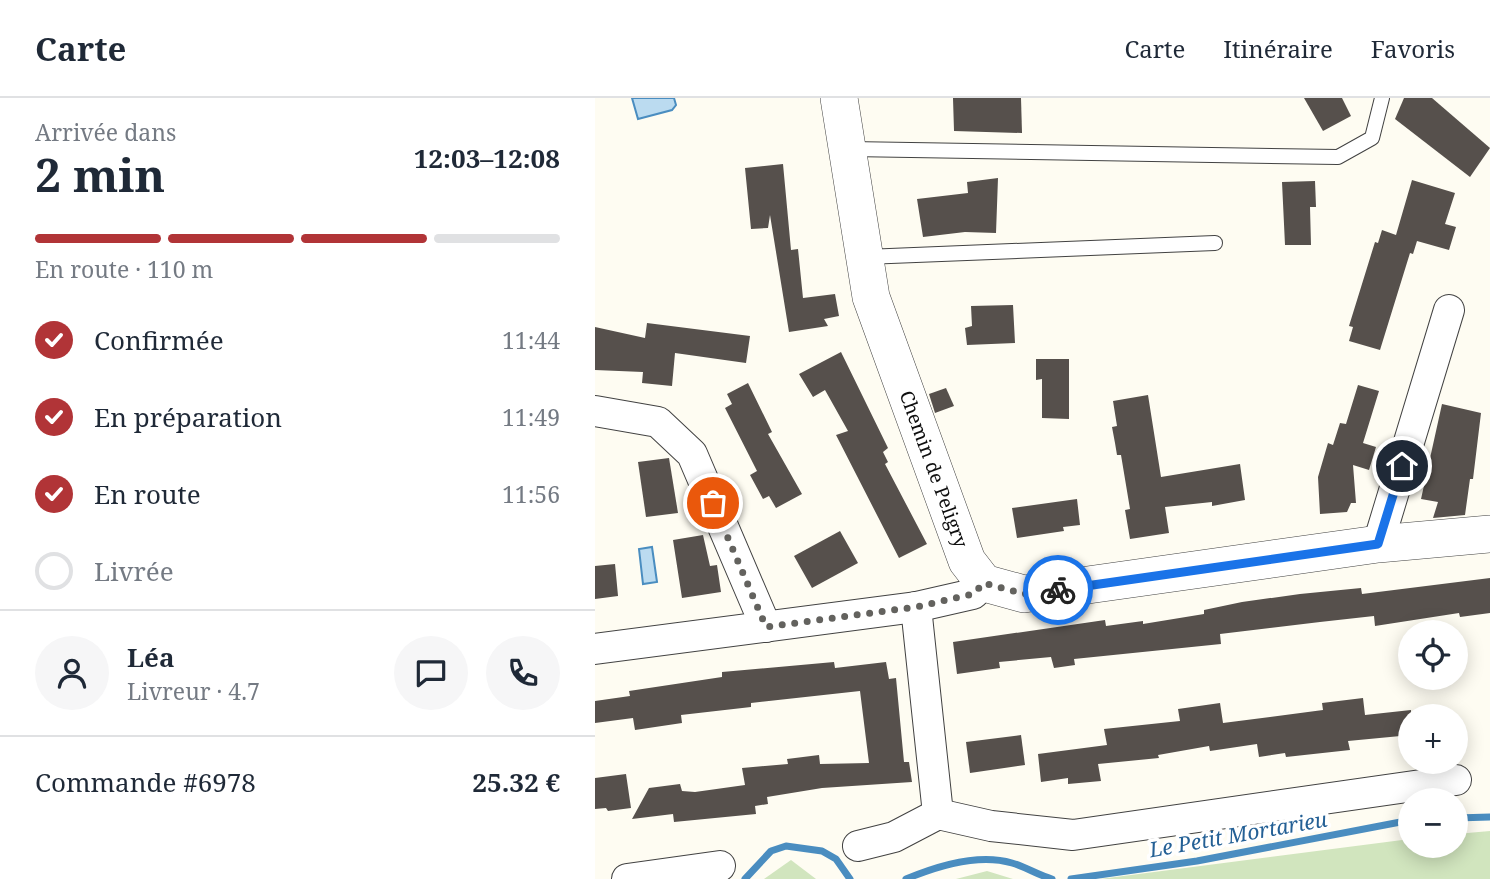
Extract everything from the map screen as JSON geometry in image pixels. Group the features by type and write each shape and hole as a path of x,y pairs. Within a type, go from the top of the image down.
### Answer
{"street":[{"name":"Chemin de Peligry","path":"839,98 871,297 963,549 984,583"},
{"path":"1378,544 1449,310"},
{"path":"595,411 658,422 692,454 766,627"},
{"path":"595,649 916,607 973,594 984,583 1024,594 1378,544 1490,534"},
{"path":"916,607 938,814"},
{"path":"857,846 894,837 938,814 991,826 1073,835 1456,780"},
{"path":"627,879 720,866"}],"lane":[{"path":"847,149 1338,158 1372,138 1383,98"},
{"path":"865,257 1215,243"}],"green space":[{"path":"1490,831 1490,879 1100,879 1398,841 1398,858 1468,858 1468,833"},
{"path":"791,860 816,879 764,879"},
{"path":"987,871 1013,879 956,879"}],"water":[{"path":"632,98 674,98 676,105 672,110 638,119"},
{"path":"652,547 657,582 643,584 639,549"}],"building":[{"path":"953,98 1021,98 1022,133 954,131"},
{"path":"1304,98 1342,98 1351,116 1323,131"},
{"path":"1404,98 1432,98 1490,148 1470,177 1395,119"},
{"path":"783,164 791,250 798,249 803,298 835,294 839,316 824,319 828,326 789,332 770,215 768,228 751,229 745,168"},
{"path":"998,178 996,233 965,232 923,237 917,199 968,193 967,182"},
{"path":"1412,180 1455,193 1445,224 1456,227 1449,250 1417,241 1413,254 1410,253 1380,350 1349,341 1353,327 1349,326 1375,242 1378,243 1382,230 1396,235"},
{"path":"1315,181 1316,207 1310,207 1311,245 1285,245 1282,182"},
{"path":"1013,305 1015,343 967,345 965,328 972,326 971,306"},
{"path":"647,323 750,336 746,363 675,353 672,386 642,383 643,372 595,370 595,327 645,338"},
{"path":"841,352 888,448 883,452 888,462 885,464 927,544 899,558 836,435 848,431 825,390 813,397 799,374"},
{"path":"1036,359 1069,359 1069,419 1042,418 1042,379 1036,380"},
{"path":"748,383 772,432 768,434 802,494 776,508 769,496 763,499 750,475 757,471 725,408 732,404 727,394"},
{"path":"1358,385 1379,391 1363,443 1376,447 1369,470 1353,465 1356,503 1351,503 1347,512 1320,514 1318,477 1328,443 1333,445 1340,423 1346,424"},
{"path":"946,388 954,406 935,413 929,394"},
{"path":"1148,395 1161,477 1240,464 1245,500 1212,506 1212,502 1165,507 1169,533 1130,539 1125,510 1130,509 1121,455 1117,455 1112,427 1117,426 1113,401"},
{"path":"1442,404 1481,413 1473,479 1470,479 1465,515 1433,518 1438,502 1421,499"},
{"path":"669,458 678,513 646,517 638,462"},
{"path":"1077,499 1080,525 1063,527 1064,531 1017,538 1012,508"},
{"path":"840,531 858,563 812,588 794,556"},
{"path":"703,535 710,566 717,565 721,592 682,598 673,540"},
{"path":"615,564 618,596 595,599 595,566"},
{"path":"1490,578 1490,613 1460,617 1459,613 1398,620 1398,622 1375,626 1374,616 1320,622 1220,634 1221,644 1074,659 1075,665 1054,668 1051,657 999,662 1000,668 957,674 953,642 1105,620 1106,626 1143,621 1143,624 1204,614 1204,610 1242,602 1300,594 1361,588 1362,594"},
{"path":"834,662 835,668 886,662 889,679 896,678 904,762 909,762 912,782 822,788 767,797 768,804 755,806 756,814 674,822 673,814 632,819 649,788 680,784 682,791 695,792 745,785 742,768 788,764 787,759 819,755 820,764 869,763 860,691 751,703 751,707 681,715 682,723 635,730 633,718 595,723 595,701 630,696 629,691 722,677 722,672"},
{"path":"1363,698 1365,715 1398,711 1398,736 1348,741 1350,750 1286,757 1285,753 1259,757 1257,744 1210,751 1209,746 1158,755 1159,758 1098,764 1101,781 1068,784 1068,778 1041,782 1038,754 1107,745 1104,729 1180,721 1178,709 1220,703 1223,723 1323,710 1322,703"},
{"path":"1021,735 1025,765 970,773 966,742"},
{"path":"626,774 631,808 608,811 606,808 595,809 595,778"}],"waterway":[{"name":"Le Petit Mortarieu","path":"1468,818 1490,817"},
{"name":"Le Petit Mortarieu","path":"1071,879 1197,861 1398,822"},
{"name":"Le Petit Mortarieu","path":"745,879 771,851 786,846 822,851 836,859 850,879"},
{"name":"Le Petit Mortarieu","path":"906,879 958,862 986,859 1012,863 1052,879"}],"way so far":[{"path":"713,503 766,627 916,607 973,594 984,583 1024,594 1058,590"}],"route":[{"path":"1058,590 1378,544 1402,466"}]}
